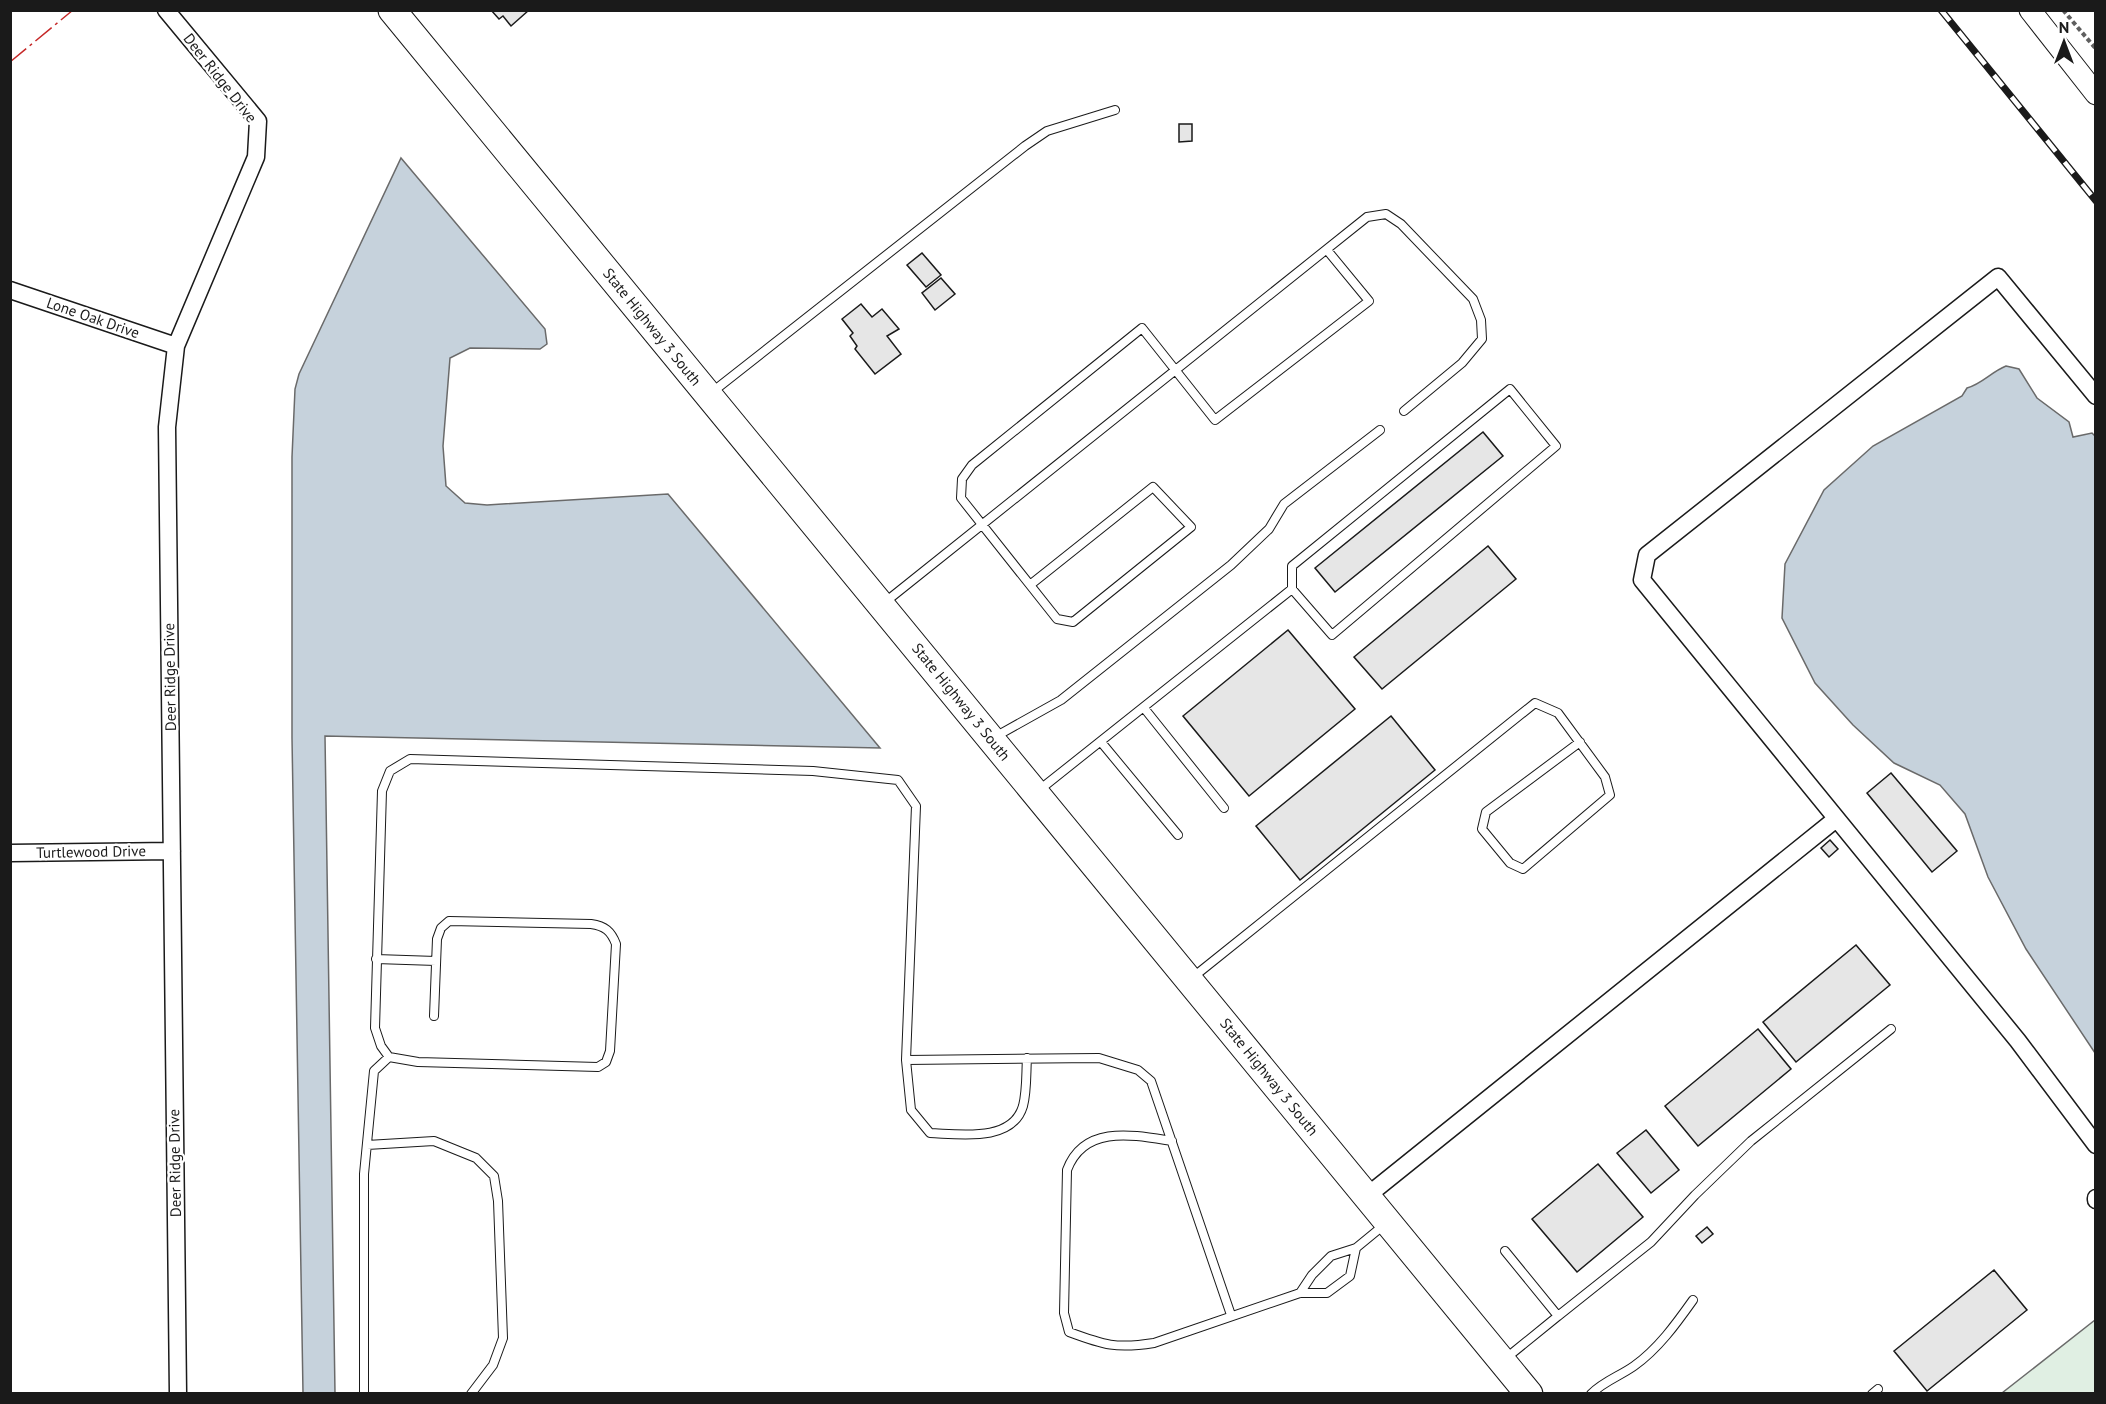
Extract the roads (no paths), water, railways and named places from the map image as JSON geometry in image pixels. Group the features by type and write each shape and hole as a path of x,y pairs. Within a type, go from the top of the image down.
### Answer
{"main road":[{"name":"State Highway 3 South","path":"392,10 1529,1394"}],"street":[{"name":"Deer Ridge Drive","path":"166,10 258,121 256,157 176,346 167,428 178,1394"},
{"path":"2030,10 2096,94"},
{"path":"2096,396 1998,278 1647,555 1642,580 2018,1041 2096,1144"},
{"name":"Lone Oak Drive","path":"10,290 176,346"},
{"path":"1367,1196 1836,819"},
{"name":"Turtlewood Drive","path":"10,853 172,851"}],"lane":[{"path":"708,395 1025,146 1047,131 1115,110"},
{"path":"881,605 1367,217 1386,214 1401,224 1473,299 1481,320 1482,339 1462,363 1404,411"},
{"path":"1030,585 1153,487 1191,527 1073,622 1057,619 982,525 961,498 962,479 972,465 1142,328 1215,420 1370,301 1327,250"},
{"path":"1510,389 1556,446 1332,635 1292,588 1292,566 1510,389"},
{"path":"991,739 1070,693 1231,565 1269,529 1284,504 1380,430"},
{"path":"1035,793 1292,588"},
{"path":"1189,980 1535,703 1558,713 1580,742 1605,777 1610,795 1523,869 1510,863 1482,829 1486,812 1580,742"},
{"path":"1144,708 1224,808"},
{"path":"1101,742 1178,835"},
{"path":"434,1016 437,939 441,928 449,921 602,926 611,933 616,944 610,1051 606,1062 598,1067 418,1062 389,1057 381,1046 375,1028 382,791 390,771 410,759 813,771 898,780 916,806 906,1060 911,1110 930,1133 976,1135 1006,1128 1023,1108 1027,1058"},
{"path":"376,959 436,961"},
{"path":"1502,1361 1651,1242 1695,1195 1751,1141 1891,1029"},
{"path":"364,1394 364,1174 374,1071 389,1057"},
{"path":"906,1060 1099,1058 1138,1070 1151,1081 1231,1315"},
{"path":"1172,1141 1115,1135 1094,1139 1071,1160 1067,1170 1064,1313 1069,1332 1106,1346 1130,1347 1154,1343 1300,1293 1327,1293 1350,1276 1356,1248"},
{"path":"367,1145 434,1141 476,1158 494,1176 498,1201 502,1338 493,1365 471,1394"},
{"path":"1300,1293 1312,1275 1331,1256 1356,1248 1388,1222"},
{"path":"1505,1251 1558,1316"},
{"path":"1591,1394 1601,1384 1635,1365 1670,1332 1693,1300"}],"railway":[{"path":"1941,10 2096,201"}]}
